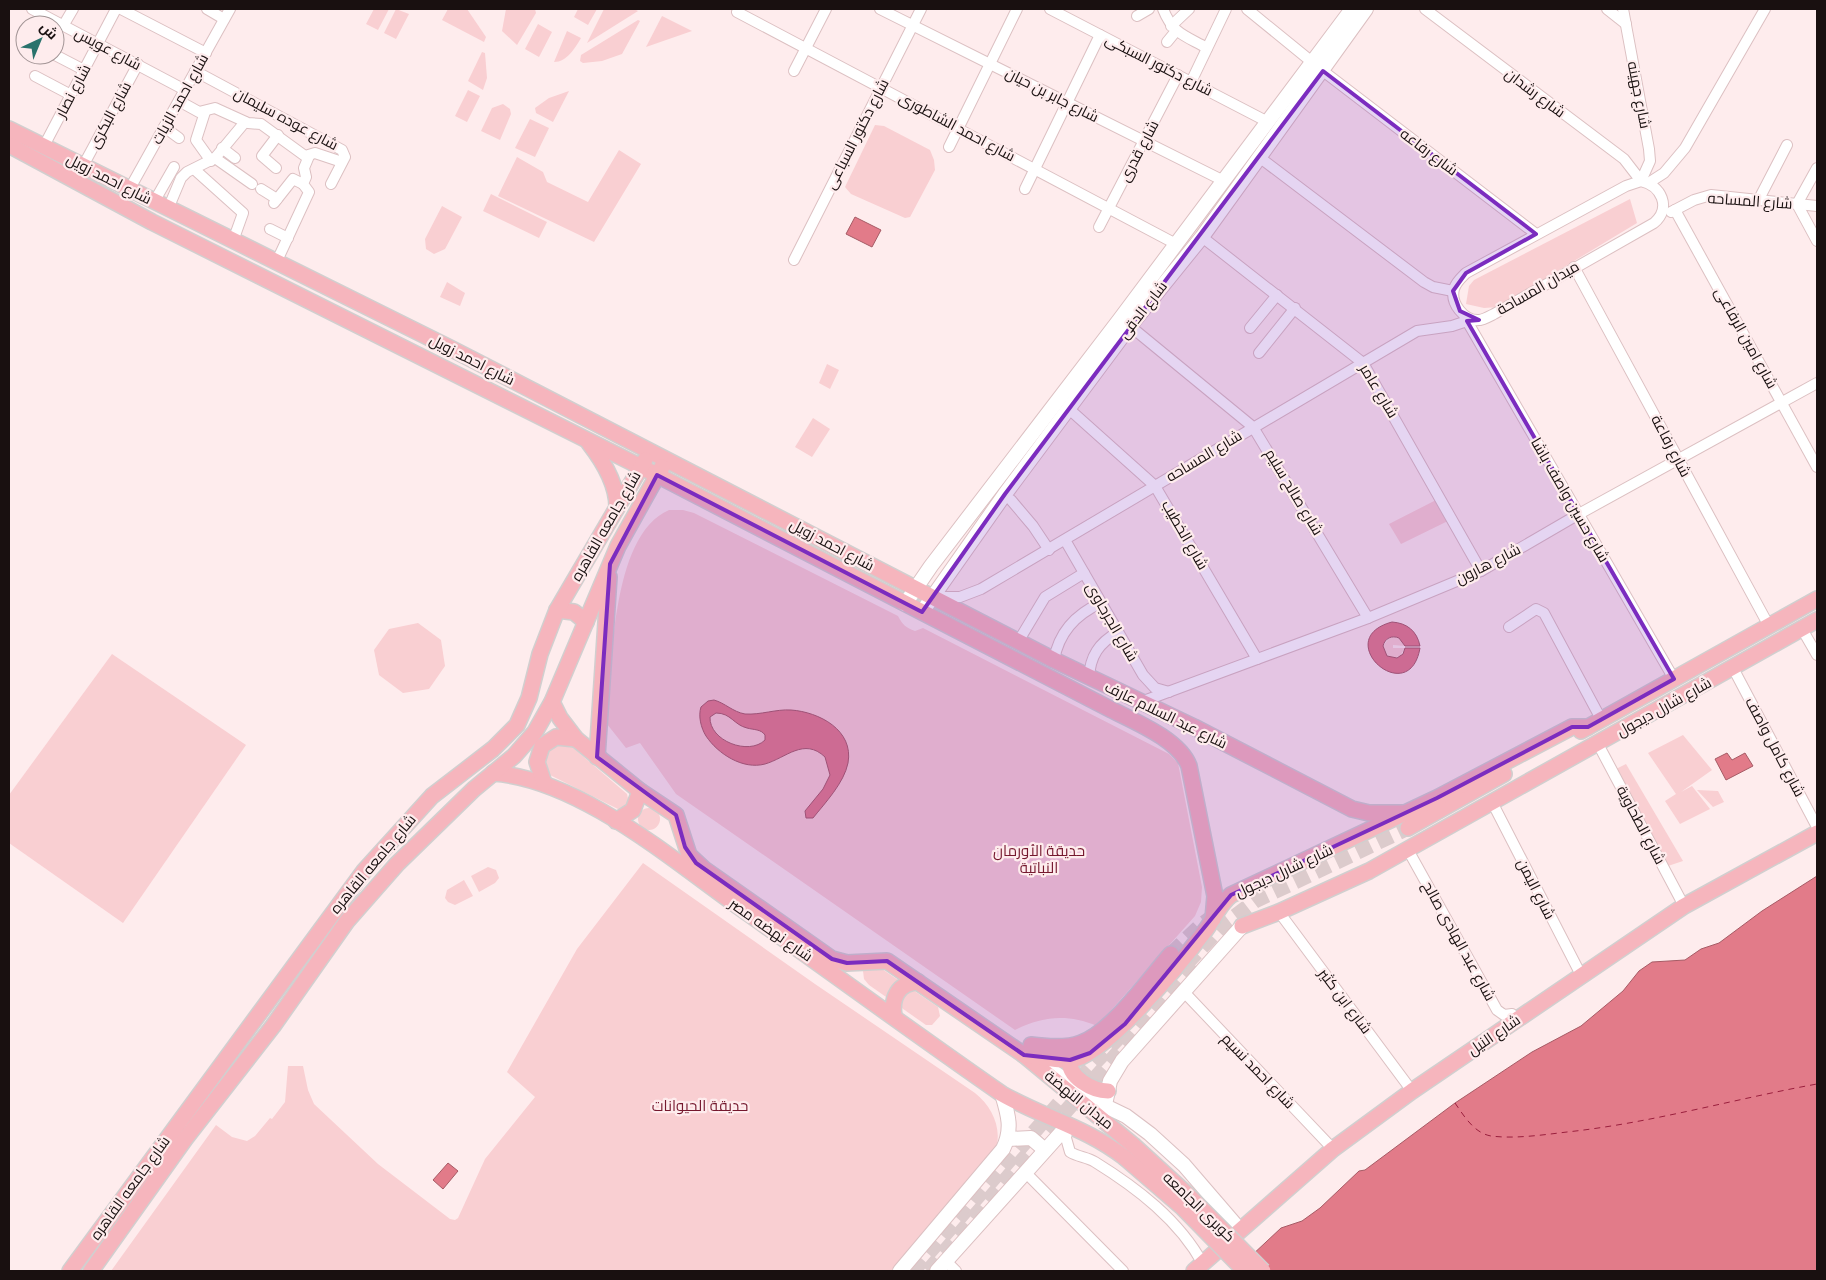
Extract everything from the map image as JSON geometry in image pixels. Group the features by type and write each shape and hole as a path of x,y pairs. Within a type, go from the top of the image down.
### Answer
{"main road":[{"name":"شارع الدقى","path":"922,612 1130,326 1202,237 1259,157 1352,9"},
{"name":"شارع الدقى","path":"905,604 931,566 1268,122 1366,9"},
{"name":"شارع احمد زويل","path":"9,129 651,450 932,597"},
{"name":"شارع احمد زويل","path":"9,145 152,222 657,475 922,612"},
{"path":"560,428 567,420 570,410"},
{"path":"588,442 608,474 617,498 617,507"},
{"name":"شارع جامعه القاهره","path":"77,1269 258,1014 364,871 400,828 432,796 493,749 516,725 530,698 540,654 558,610 651,450"},
{"name":"شارع جامعه القاهره","path":"91,1271 185,1139 272,1026 324,952 374,889 438,823 527,743 552,702 610,564 629,524 667,459"},
{"path":"597,757 610,564"},
{"name":"شارع عبد السلام عارف","path":"932,597 1089,678 1194,728 1352,809 1407,820"},
{"name":"شارع شارل ديجول","path":"1024,1055 1070,1060 1090,1053 1113,1036 1201,936 1221,904 1231,895 1407,820 1595,723 1817,599"},
{"path":"558,610 574,612 586,622"},
{"name":"شارع عبد السلام عارف","path":"922,612 1132,720 1175,746 1186,760 1215,896 1213,919"},
{"name":"شارع شارل ديجول","path":"1242,926 1279,912 1369,871 1817,620"},
{"name":"شارع نهضه مصر","path":"552,702 560,718 576,740 640,791 676,816 685,847 696,863 832,959 848,963 887,961 1024,1055"},
{"path":"1132,720 1140,702"},
{"path":"544,783 537,762 542,746 556,737 576,740"},
{"name":"شارع نهضه مصر","path":"493,772 528,777 544,783 575,797 616,821 1002,1094 1037,1112"},
{"path":"616,821 633,810 640,791"},
{"name":"شارع النيل","path":"1199,1267 1333,1149 1412,1091 1684,906 1817,833"},
{"path":"1106,1099 1110,1081 1122,1061 1242,926"},
{"path":"1006,1043 1049,1047 1079,1044 1096,1036 1171,954"},
{"path":"894,1016 893,1005 896,994 906,984 918,982"},
{"path":"258,1014 266,1023 272,1026"},
{"path":"1024,1055 1106,1099"},
{"name":"ميدان النهضة","path":"1024,1055 1129,1151"},
{"path":"1070,1060 1071,1070 1077,1077 1093,1088 1184,1165 1240,1230"},
{"path":"900,1271 1000,1153 1008,1139 1010,1121 1002,1094"},
{"name":"ميدان النهضة","path":"1037,1112 1129,1151"},
{"path":"941,1266 1068,1125"},
{"path":"1008,1139 1031,1138 1045,1150"},
{"name":"كوبرى الجامعه","path":"1129,1151 1245,1271"},
{"name":"كوبرى الجامعه","path":"1129,1151 1190,1197 1263,1271"}],"street":[{"name":"شارع عويس","path":"32,9 43,15"},
{"path":"65,24 72,9"},
{"name":"شارع نصار","path":"44,146 116,9"},
{"path":"121,9 206,53"},
{"path":"207,9 224,18"},
{"name":"شارع احمد الزيات","path":"129,190 230,9"},
{"path":"794,72 826,9"},
{"name":"شارع جابر بن حيان","path":"880,9 1224,181"},
{"name":"شارع دكتور السباعى","path":"794,260 922,9"},
{"path":"949,147 1017,9"},
{"name":"شارع دكتور السبكى","path":"1050,9 1268,122"},
{"path":"1137,16 1149,9"},
{"path":"1164,9 1173,28 1207,48"},
{"path":"1167,42 1173,28 1188,9"},
{"path":"1191,82 1226,9"},
{"name":"شارع رفاعه","path":"1247,9 1317,66 1536,234"},
{"name":"شارع رشدان","path":"1425,9 1624,160 1646,182"},
{"path":"1607,9 1626,24"},
{"name":"شارع جهينه","path":"1623,9 1649,149 1650,160 1646,182"},
{"path":"1259,157 1424,282 1438,288 1453,291 1458,280 1466,273 1626,186 1646,182 1664,173 1685,148 1765,9"},
{"name":"شارع احمد الشاطورى","path":"737,12 1176,244"},
{"name":"شارع عويس","path":"65,27 185,90"},
{"path":"1025,189 1100,35"},
{"path":"65,60 84,70"},
{"name":"شارع البكرى","path":"83,166 138,64"},
{"name":"شارع عوده سليمان","path":"195,71 342,150 345,154 331,184"},
{"name":"شارع قدرى","path":"1099,227 1178,75"},
{"path":"35,76 71,95"},
{"path":"179,101 199,112 215,108 244,122 261,124 298,152 309,156"},
{"path":"205,112 196,140 213,160 256,186 275,201 293,178 303,184 309,192 276,263"},
{"path":"168,209 181,178 213,160 244,122"},
{"path":"164,127 179,138"},
{"path":"271,168 257,158 278,135"},
{"path":"1759,199 1788,145"},
{"path":"222,148 235,158"},
{"path":"303,184 306,176 304,168 309,156 315,153 342,162"},
{"path":"154,202 174,167"},
{"path":"1817,168 1797,204 1817,241"},
{"path":"194,169 243,214 232,241"},
{"path":"1646,182 1659,190 1663,199 1663,209 1659,219"},
{"name":"شارع المساحه","path":"1659,219 1694,200 1711,195 1817,206"},
{"name":"شارع امين الرفاعى","path":"1675,210 1817,467"},
{"name":"ميدان المساحة","path":"1453,291 1454,302 1460,311 1468,318 1479,320 1494,314 1659,219"},
{"path":"270,229 288,238"},
{"name":"شارع عامر","path":"1202,237 1363,362 1481,571"},
{"name":"شارع رفاعة","path":"1574,267 1769,626"},
{"path":"1250,328 1277,295"},
{"path":"1258,354 1295,308"},
{"name":"شارع المساحه","path":"932,597 952,598 974,593 1417,331 1452,326 1467,320 1479,320"},
{"name":"شارع حسين واصف باشا","path":"1467,320 1674,679"},
{"name":"شارع صالح سليم","path":"1130,326 1253,427 1368,618"},
{"name":"شارع هارون","path":"1140,702 1368,618 1481,571 1579,514 1817,383"},
{"name":"شارع الخطيب","path":"1069,409 1155,486 1257,659"},
{"path":"1011,500 1033,526 1049,550"},
{"name":"شارع الجرجاوى","path":"1065,540 1149,682 1163,692 1170,692"},
{"path":"1018,642 1045,597 1084,573"},
{"path":"1054,660 1056,646 1064,631 1082,613 1101,603"},
{"path":"1509,627 1536,610 1544,613 1595,723"},
{"path":"1802,629 1817,655"},
{"path":"1089,678 1090,662 1099,646 1104,639 1118,632"},
{"name":"شارع كامل واصف","path":"1733,668 1817,828"},
{"name":"شارع الطحاوية","path":"1598,744 1684,906"},
{"name":"شارع اليمن","path":"1492,802 1581,975"},
{"name":"شارع عبد الهادى صالح","path":"1408,850 1497,1010 1501,1014 1512,1014 1513,1022"},
{"name":"شارع ابن كثير","path":"1279,912 1412,1091"},
{"name":"شارع احمد نسيم","path":"1184,992 1333,1149"},
{"path":"1068,1125 1066,1138 1070,1152 1092,1160 1149,1201 1191,1242 1199,1267"},
{"path":"1025,1172 1123,1271"},
{"path":"941,1266 956,1271"}],"highlighted area":[{"path":"1323,71 1536,234 1466,273 1453,291 1460,311 1479,320 1467,321 1674,679 1588,727 1572,727 1437,798 1231,895 1125,1024 1090,1053 1070,1060 1024,1055 887,961 847,963 832,959 696,863 685,847 676,815 597,757 610,564 657,475 922,612 1005,494"}],"green space":[{"path":"374,9 389,9 378,30 366,24"},
{"path":"396,9 409,14 396,39 384,33"},
{"path":"448,9 467,9 486,37 484,42 442,20"},
{"path":"506,9 535,9 536,13 517,45 502,31"},
{"path":"578,9 597,9 588,25 574,17"},
{"path":"604,9 634,9 638,11 587,43"},
{"path":"662,16 692,31 646,47"},
{"path":"638,20 640,21 622,54 602,61 583,63 580,61 581,55"},
{"path":"538,24 552,32 539,57 525,49"},
{"path":"567,31 581,38 567,57 554,62"},
{"path":"482,52 485,53 487,78 483,90 468,81"},
{"path":"468,90 480,96 467,122 455,116"},
{"path":"569,91 553,122 536,113 535,108 549,98"},
{"path":"503,104 510,109 511,114 500,140 481,131 492,108"},
{"path":"530,119 549,128 535,157 515,148"},
{"path":"875,125 884,126 930,150 934,160 935,170 910,217 905,218 851,194 845,187"},
{"path":"619,150 641,164 594,242 498,196 517,157 543,172 547,182 588,202"},
{"path":"491,194 547,222 539,238 483,211"},
{"path":"1630,199 1637,223 1498,307 1484,308 1466,304 1469,286 1474,280"},
{"path":"442,206 462,217 445,249 434,254 426,249 425,239"},
{"path":"447,282 465,293 460,306 440,297"},
{"path":"827,364 839,370 830,389 819,383"},
{"path":"813,418 830,429 812,457 795,447"},
{"path":"1440,498 1452,519 1401,544 1389,524"},
{"name":"حديقة الأورمان النباتية","path":"669,510 683,510 694,513 898,616 909,629 915,631 923,628 1169,754 1178,763 1202,887 1201,902 1195,916 1097,1026 1066,1018 1056,1018 1025,1025 1015,1030 676,794 640,743 626,748 607,724 610,671 618,606 625,574 635,546 650,524"},
{"path":"418,623 441,640 445,666 429,689 403,693 379,675 374,650 389,629"},
{"path":"1396,636 1402,640 1405,646 1393,645 1393,648 1405,648 1400,656 1393,658 1387,656 1383,646 1389,638"},
{"path":"112,654 246,745 123,923 9,843 9,795"},
{"path":"1683,735 1712,770 1681,792 1692,786 1710,809 1680,824 1665,801 1676,794 1648,753"},
{"path":"553,744 571,746 627,794 629,803 622,809 618,809 550,775 542,759"},
{"path":"1626,764 1683,861 1668,866 1614,770"},
{"path":"1697,790 1718,791 1724,802 1713,807"},
{"path":"649,808 657,811 660,819 657,827 649,830 641,827 638,819 641,811"},
{"name":"حديقة الحيوانات","path":"643,863 815,984 975,1093 992,1113 998,1137 994,1153 891,1271 111,1271 216,1125 232,1137 247,1141 255,1136 270,1118 272,1119 285,1102 288,1066 303,1066 308,1090 314,1104 378,1164 450,1219 455,1220 458,1218 485,1159 535,1097 507,1072 577,949"},
{"path":"488,867 496,870 499,878 495,883 479,892 471,876"},
{"path":"464,880 473,896 455,905 448,902 445,898 447,890"},
{"path":"868,965 876,965 938,1007 940,1016 932,1025 926,1025 869,985 864,979 863,971"}],"shaded area":[{"path":"855,217 881,230 872,247 846,234"},
{"path":"1392,622 1407,626 1414,632 1420,646 1405,646 1396,637 1385,641 1383,646 1387,656 1397,658 1403,654 1405,648 1420,648 1413,666 1402,673 1390,672 1378,665 1370,654 1368,642 1375,631"},
{"path":"708,701 718,701 745,714 785,710 802,711 823,719 840,732 846,741 848,751 846,770 834,792 813,818 806,818 805,811 823,789 830,775 825,757 817,751 802,749 765,764 748,765 740,763 717,749 706,736 700,718 700,711 701,707","holes":["716,713 747,728 761,732 765,735 765,740 758,745 750,747 731,744 716,733 711,726 710,717"]},
{"path":"1727,753 1732,760 1745,753 1753,766 1726,780 1715,759"},
{"path":"1817,876 1817,1271 1235,1271 1281,1228 1302,1221 1320,1208 1359,1171 1365,1170 1455,1103 1532,1052 1581,1026 1623,991 1639,971 1652,962 1685,960 1701,949 1719,943 1762,911"},
{"path":"448,1163 458,1171 443,1189 433,1180"}],"ferry route":[{"path":"1455,1103 1470,1123 1479,1131 1491,1136 1519,1137 1630,1123 1817,1084"}],"tunnel":[{"path":"1186,964 1222,926 1255,901 1408,828"},
{"path":"1171,954 1201,925 1216,914"},
{"path":"928,1271 1019,1164 1200,960"},
{"path":"913,1271 1088,1070 1125,1031"}]}
